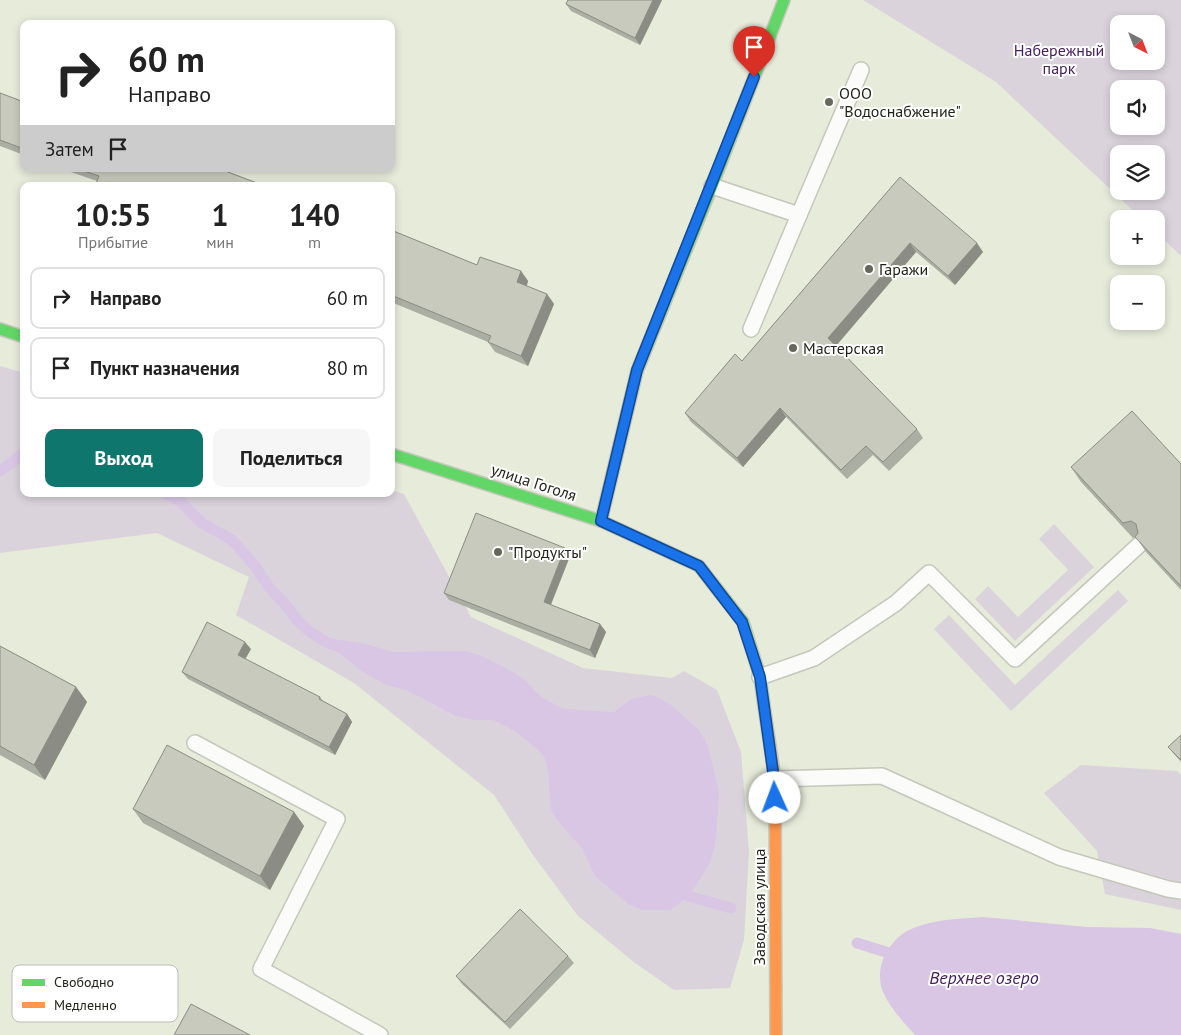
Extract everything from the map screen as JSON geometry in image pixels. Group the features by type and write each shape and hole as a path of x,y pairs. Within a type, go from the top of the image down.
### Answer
{"main road":[{"path":"601,521 637,370 712,186 784,0"},
{"path":"0,329 20,336"},
{"name":"улица Гоголя","path":"395,455 601,521 699,566 742,622 760,677 774,779"},
{"name":"Заводская улица","path":"774,779 776,1035"}],"lane":[{"path":"751,329 861,70"},
{"path":"712,186 799,215"},
{"path":"760,677 814,658 896,603 930,573 1015,659 1139,545"},
{"path":"195,743 336,819 261,969 380,1035"},
{"path":"774,779 882,776 1059,857 1168,889 1181,891"}],"green space":[{"name":"Набережный парк","path":"863,0 1181,0 1181,256 1165,241 1165,210 1132,210 1122,200 1165,200 1165,145 1110,145 1110,189 996,82"},
{"path":"0,366 20,372 20,497 395,497 395,491 404,494 471,617 583,668 672,678 684,671 717,690 741,752 749,852 744,940 730,988 674,990 635,963 578,916 533,855 494,795 354,683 236,615 249,577 157,533 0,553"},
{"path":"1054,524 1094,567 1015,641 975,599 988,586 1018,617 1068,570 1039,539"},
{"path":"1118,590 1128,601 1011,711 934,629 949,615 1015,685"},
{"path":"1081,765 1177,771 1181,775 1181,910 1105,894 1097,851 1044,793"}],"water":[{"path":"339,640 362,643 394,652 466,651 482,656 511,671 525,680 541,697 564,709 614,712 631,699 650,695 670,704 699,730 708,746 719,792 714,850 709,864 696,886 680,903 670,910 642,910 628,904 595,876 582,848 557,820 551,810 545,758 536,748 516,732 493,720 473,720 454,715 406,690 386,685 360,670 326,642"},
{"name":"Верхнее озеро","path":"983,917 1087,927 1150,928 1181,934 1181,1035 915,1035 893,1009 883,992 880,983 880,973 885,955 896,940 911,929 938,921"}],"building":[{"path":"568,0 653,0 635,38 566,4"},
{"path":"0,93 20,100 20,148 0,140"},
{"path":"87,172 228,172 254,182 97,182 99,176"},
{"path":"900,177 977,243 948,276 910,243 828,338 917,429 883,462 866,446 841,470 780,408 737,458 685,413 735,354 742,361"},
{"path":"395,232 477,265 480,257 521,271 517,282 547,294 521,356 488,342 491,336 395,297"},
{"path":"1132,411 1181,464 1181,586 1135,537 1138,533 1136,524 1131,521 1123,523 1071,467"},
{"path":"476,513 565,548 544,602 600,624 590,650 444,593"},
{"path":"207,622 245,642 238,655 320,697 319,699 347,714 329,747 182,672"},
{"path":"0,646 76,687 34,765 0,746"},
{"path":"1181,735 1181,760 1168,747"},
{"path":"167,745 294,812 260,876 133,809"},
{"path":"520,909 568,956 505,1022 456,976"},
{"path":"191,1004 250,1035 174,1035"}],"waterway":[{"path":"0,471 20,456"},
{"path":"172,497 180,501 202,523 232,540 256,567 268,586 296,619 309,631 326,642 340,647"},
{"path":"678,887 688,896 731,908"},
{"path":"857,943 886,952"}],"traffic: fast":[{"path":"601,521 637,371 712,186 784,0"},
{"path":"0,329 20,336"},
{"path":"395,455 601,521 699,566 743,622 760,677 764,706"}],"traffic: slow":[{"path":"764,706 775,779 776,1035"}],"place":[{"name":"ООО \"Водоснабжение\"","path":"829,102"},
{"name":"Гаражи","path":"869,269"},
{"name":"Мастерская","path":"793,348"},
{"name":"\"Продукты\"","path":"498,552"}],"route":[{"path":"754,77 637,370 601,521 699,566 742,622 760,677 775,798"}]}
